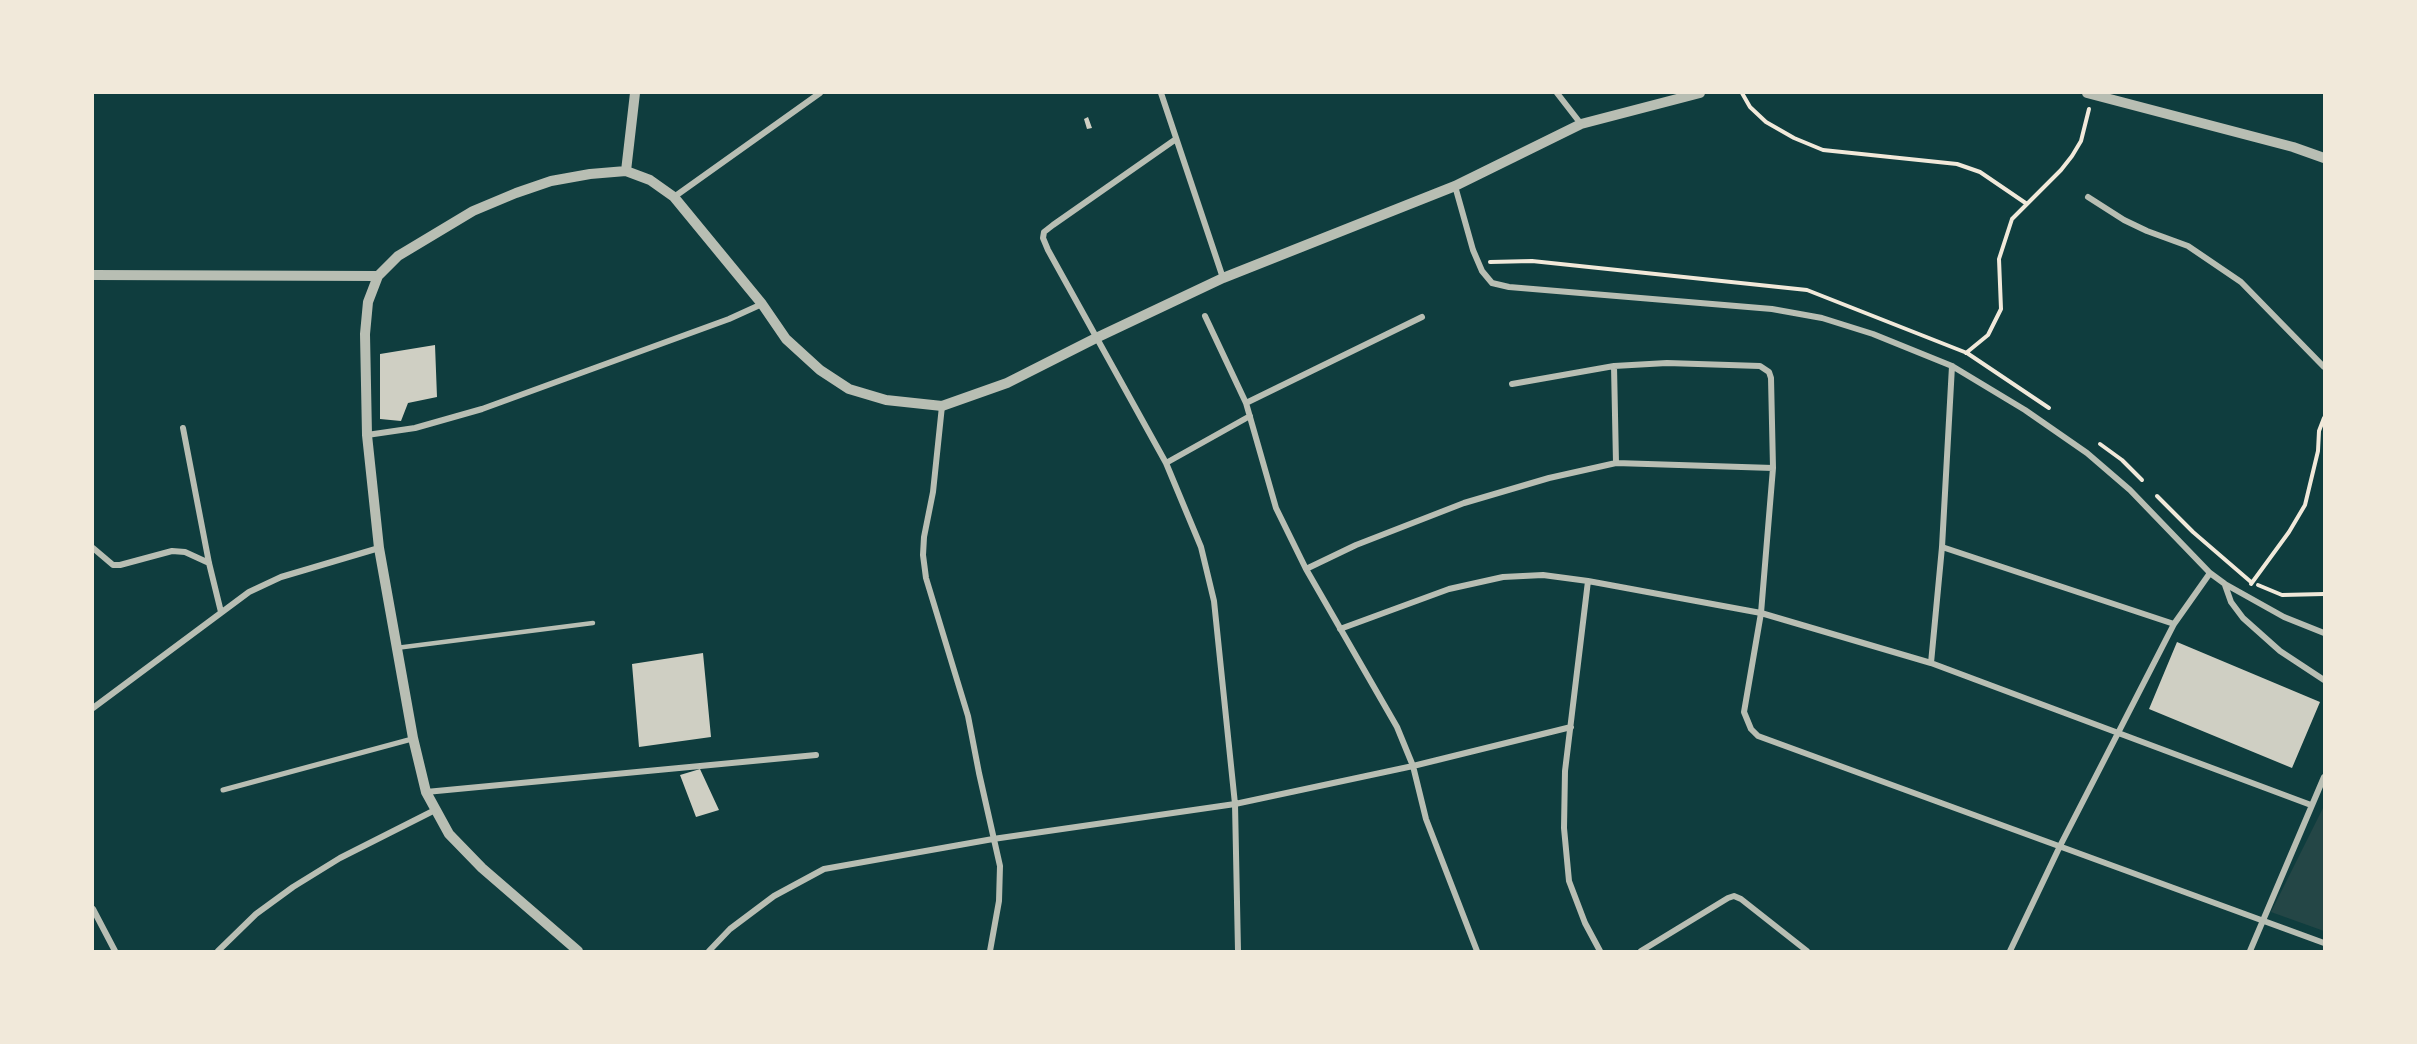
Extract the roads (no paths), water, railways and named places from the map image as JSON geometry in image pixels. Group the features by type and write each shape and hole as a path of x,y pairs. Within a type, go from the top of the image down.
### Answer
{"street":[{"path":"626,171 635,93"},
{"path":"674,197 820,93"},
{"path":"1161,93 1223,278"},
{"path":"1557,93 1581,124"},
{"path":"578,951 482,868 450,834 426,792 413,738 379,548 367,435 365,334 368,302 378,276 398,256 473,211 551,181 626,171 651,180 674,197 762,304 786,339 820,370 849,389 886,400 942,406 1007,383 1223,278 1455,186 1581,124 1697,93"},
{"path":"2087,93 2293,147 2324,158"},
{"path":"1176,139 1044,232 1045,243 1166,463 1201,547 1214,601 1235,804 1238,951"},
{"path":"1455,186 1478,262 1492,283 1509,287 1772,309 1822,318 1873,334 1952,366 2025,410 2087,453 2130,490 2210,573 2225,584 2242,596 2284,617 2324,633"},
{"path":"2088,197 2139,227 2188,246 2241,282 2324,367"},
{"path":"93,275 378,276"},
{"path":"367,435 415,428 482,409 729,320 762,304"},
{"path":"1205,316 1246,404 1276,508 1306,568 1340,629 1372,679 1397,727 1413,766 1426,819 1477,951"},
{"path":"1246,404 1422,317"},
{"path":"1512,384 1614,366 1668,363 1760,366 1768,372 1771,378 1773,468 1761,613 1744,712 1746,723 1758,736 2324,943"},
{"path":"1614,366 1616,463"},
{"path":"1931,663 1942,547 1952,366"},
{"path":"942,406 933,492 924,537 924,566 968,716 1000,866 999,901 990,951"},
{"path":"1166,463 1250,416"},
{"path":"183,428 209,563 221,612"},
{"path":"1306,568 1356,545 1464,503 1548,478 1616,463 1773,468"},
{"path":"1942,547 2174,624"},
{"path":"93,548 113,565 172,551 185,552 209,563"},
{"path":"93,708 249,592 281,577 379,548"},
{"path":"2010,951 2060,846 2174,624 2210,573"},
{"path":"1340,629 1449,589 1503,577 1544,575 1588,581 1761,613 1931,663 2311,805"},
{"path":"1588,581 1565,771 1564,828 1569,881 1585,923 1600,951"},
{"path":"2225,584 2231,602 2243,618 2280,651 2324,680"},
{"path":"708,951 730,929 774,896 824,869 993,839 1235,804 1413,766 1571,728"},
{"path":"223,790 413,738"},
{"path":"426,792 816,754"},
{"path":"2250,951 2324,777"},
{"path":"218,951 256,914 293,887 340,858 435,810"},
{"path":"1641,951 1734,896 1741,899 1807,951"},
{"path":"93,909 115,951"}],"lane":[{"path":"396,648 592,623"}]}
